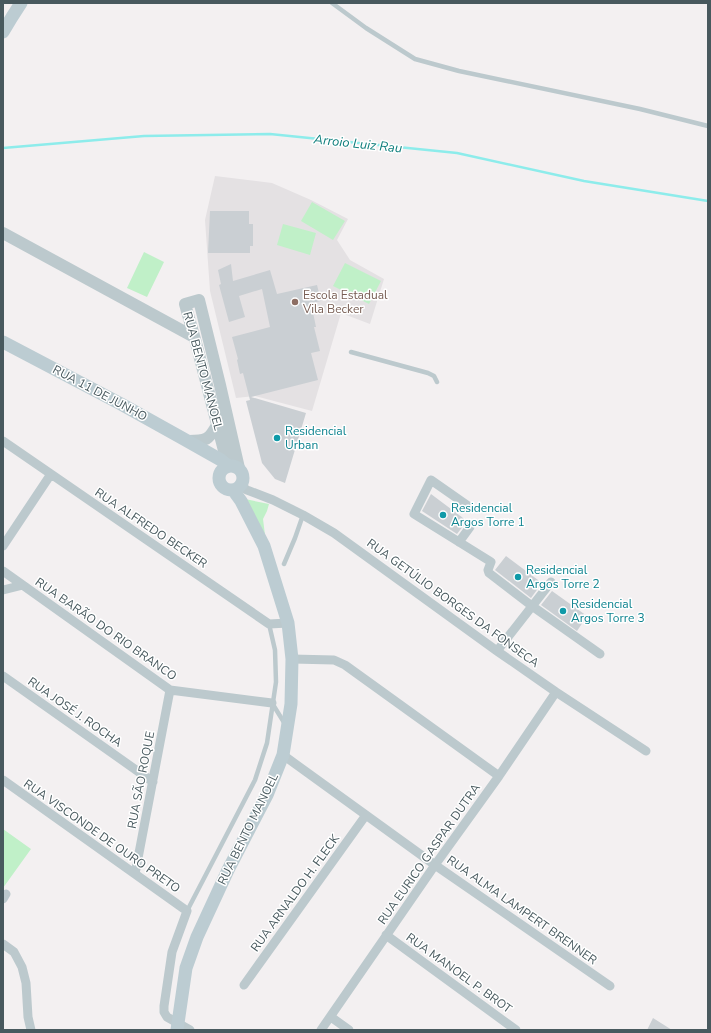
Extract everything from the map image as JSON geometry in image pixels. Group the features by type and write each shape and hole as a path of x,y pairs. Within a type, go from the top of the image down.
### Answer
{"main road":[{"path":"3,32 21,3"},
{"name":"RUA 11 DE JUNHO","path":"3,342 192,443 221,460 229,469"},
{"path":"229,469 243,475 243,479 236,488 229,490 222,486 219,478 229,469"},
{"name":"RUA BENTO MANOEL","path":"177,1026 186,968 228,870 267,795 283,755 291,704 292,659 288,623 264,546 236,488"}],"street":[{"path":"3,233 194,337"},
{"name":"RUA BENTO MANOEL","path":"199,300 220,385 229,469 184,304 199,300"},
{"path":"192,443 203,441 213,432 217,425"},
{"name":"RUA ALFREDO BECKER","path":"3,441 269,624"},
{"path":"3,546 51,474"},
{"path":"471,508 431,480 414,514 491,562 488,570 489,573 532,606 600,654"},
{"name":"RUA GETÚLIO BORGES DA FONSECA","path":"236,488 247,490 272,500 303,515 334,533 497,651 646,751"},
{"path":"459,542 470,527"},
{"name":"RUA BARÃO DO RIO BRANCO","path":"3,571 170,690 272,703"},
{"path":"497,651 550,582"},
{"path":"3,590 23,585"},
{"path":"269,624 288,623"},
{"path":"292,659 334,660 345,665 499,776"},
{"name":"RUA JOSÉ J. ROCHA","path":"3,676 153,782"},
{"name":"RUA SÃO ROQUE","path":"135,874 170,690"},
{"name":"RUA EURICO GASPAR DUTRA","path":"321,1030 556,692"},
{"name":"RUA ALMA LAMPERT BRENNER","path":"283,755 435,865 610,986"},
{"name":"RUA VISCONDE DE OURO PRETO","path":"3,780 187,911"},
{"name":"RUA ARNALDO H. FLECK","path":"244,985 366,815"},
{"path":"187,911 172,952 164,1012 167,1017 177,1026 190,1030"},
{"name":"RUA MANOEL P. BROT","path":"386,935 516,1030"},
{"path":"3,944 14,952 22,967 26,983 28,1017 31,1030"},
{"path":"331,1017 349,1030"}],"lane":[{"path":"332,3 366,28 415,59 459,71 640,109 708,126"},
{"path":"351,352 428,373 434,376 437,382"},
{"path":"284,564 303,515"},
{"path":"187,911 255,780 267,743 276,682 275,650 269,624"},
{"path":"272,703 287,727"}],"shaded area":[{"name":"Escola Estadual Vila Becker","path":"215,176 272,183 311,200 348,219 337,240 350,260 384,279 370,324 341,313 312,411 255,396 236,398 210,291 205,220"}],"green space":[{"path":"312,202 345,221 333,240 301,221"},
{"path":"283,224 316,233 310,255 277,245"},
{"path":"144,252 164,262 147,297 127,288"},
{"path":"345,263 381,281 369,304 333,286"},
{"path":"245,499 269,504 263,519 265,535"},
{"path":"3,829 31,849 3,888"}],"building":[{"path":"210,211 249,211 249,224 253,224 253,246 250,246 250,253 208,253"},
{"path":"231,264 233,281 270,270 277,294 317,285 321,301 311,303 316,327 314,327 320,351 311,353 318,380 251,397 306,413 285,483 275,479 262,463 246,401 250,400 243,373 240,374 238,359 232,337 270,327 262,289 239,296 245,317 229,322 219,285 221,284 218,270"},
{"name":"Residencial Argos Torre 1","path":"431,494 467,521 457,534 422,511"},
{"name":"Residencial Argos Torre 2","path":"506,556 542,583 531,598 495,570"},
{"name":"Residencial Argos Torre 3","path":"552,591 587,616 577,631 541,605"},
{"path":"653,1018 672,1030 647,1030"}],"waterway":[{"name":"Arroio Luiz Rau","path":"3,148 144,136 270,134 457,153 584,181 708,201"}],"place":[{"name":"Escola Estadual Vila Becker","path":"295,302"},
{"name":"Residencial Urban","path":"277,438"},
{"name":"Residencial Argos Torre 1","path":"443,515"},
{"name":"Residencial Argos Torre 2","path":"518,577"},
{"name":"Residencial Argos Torre 3","path":"563,611"}]}
